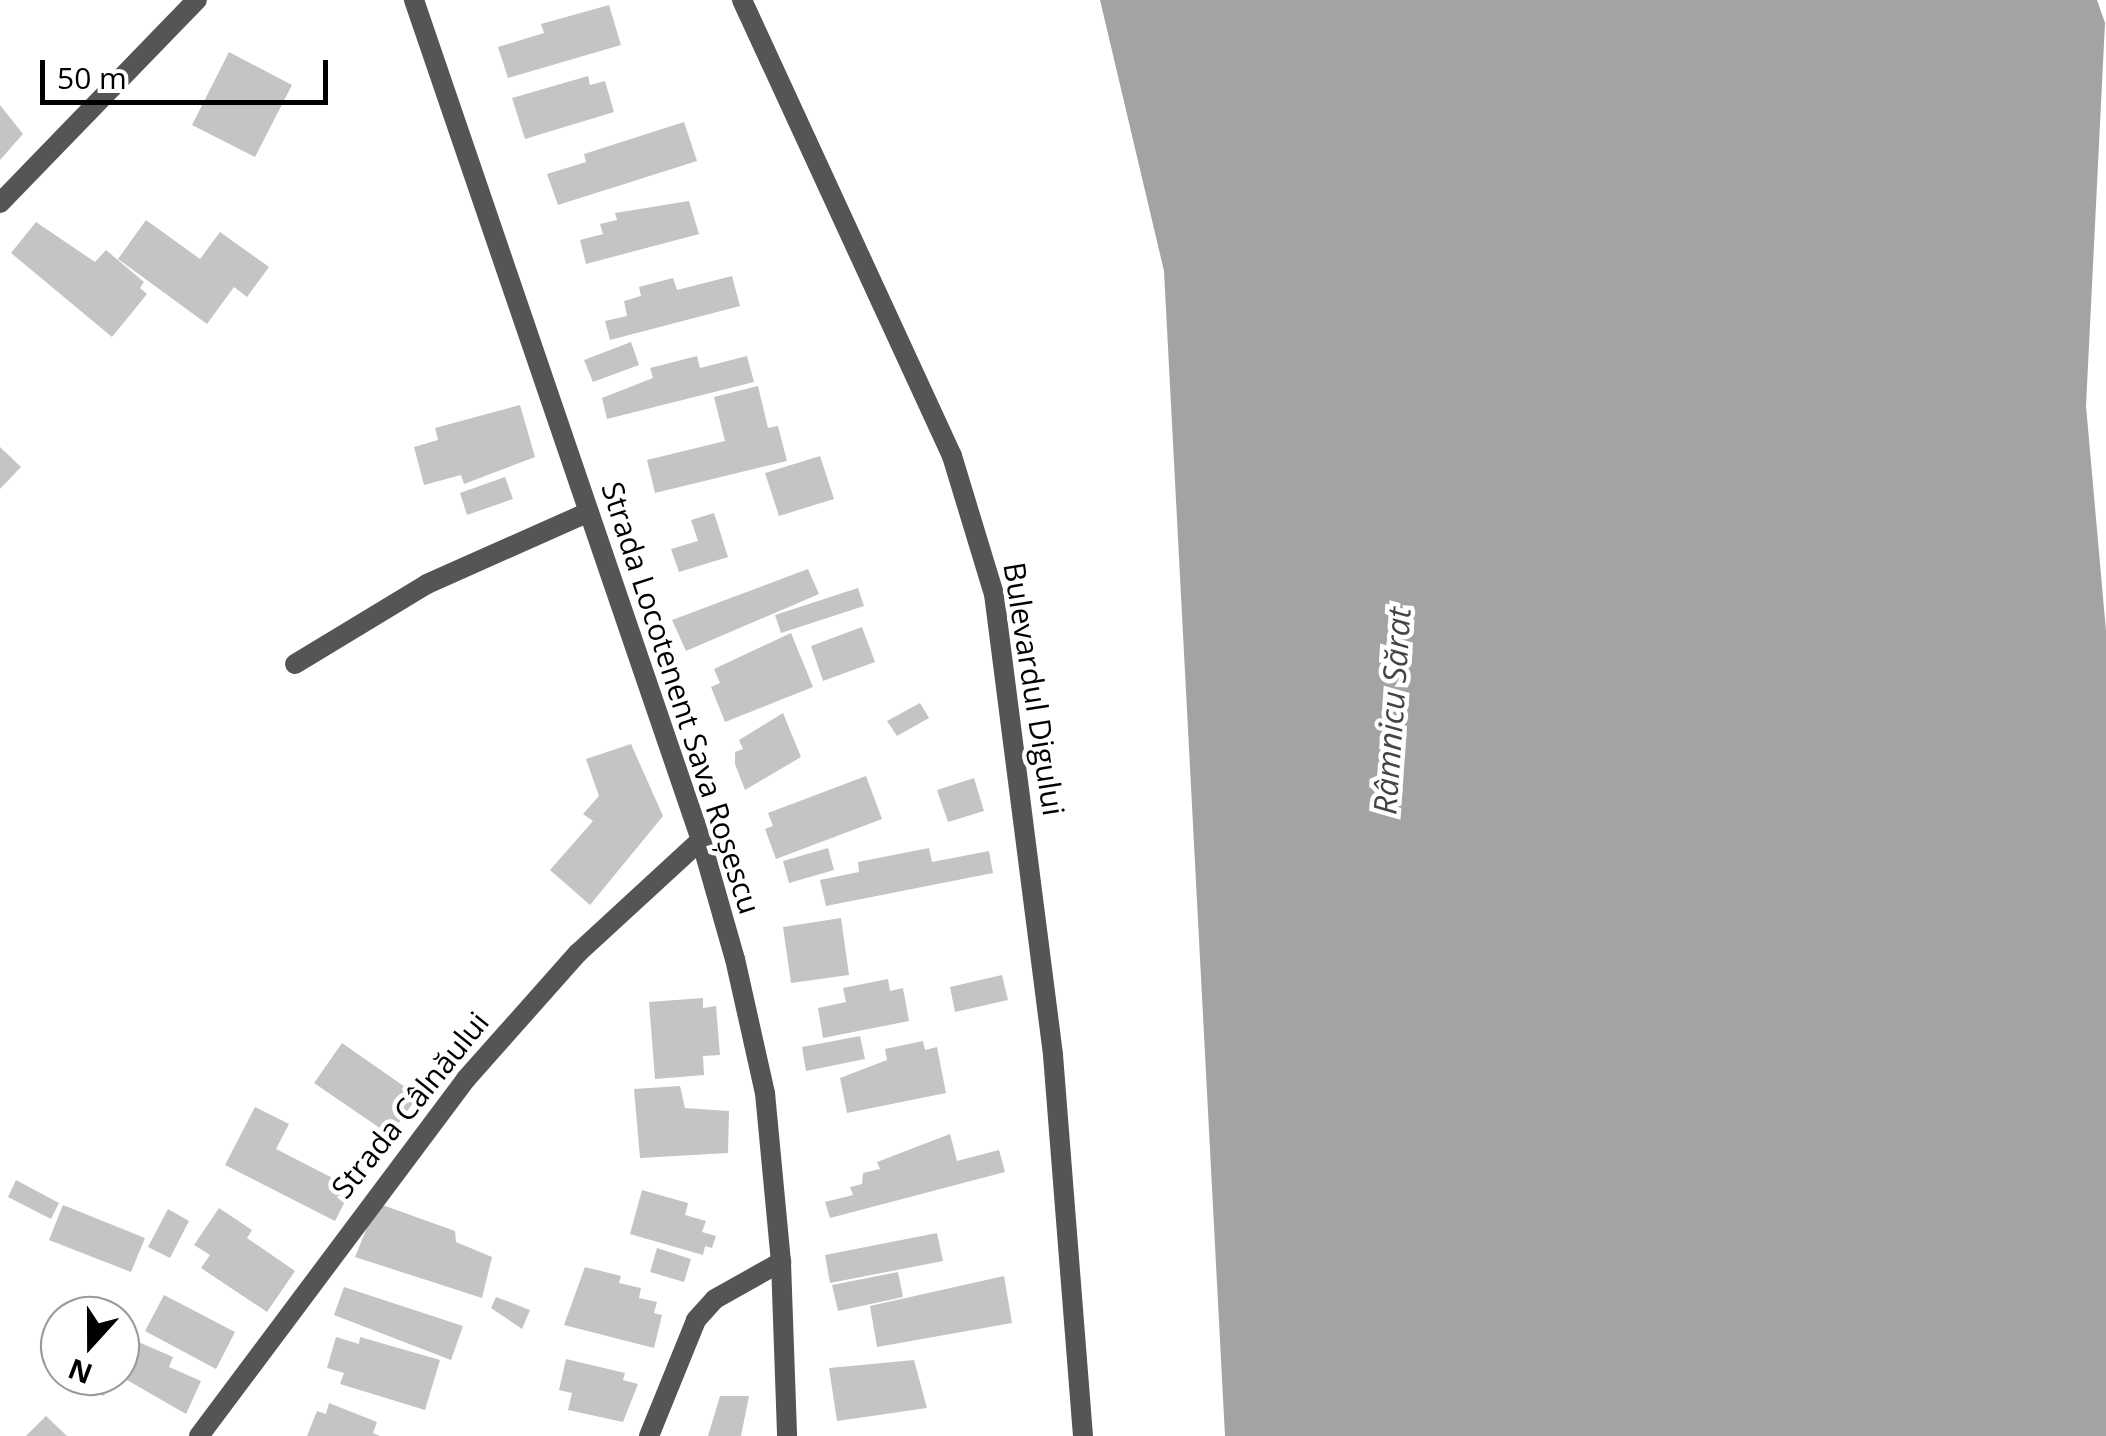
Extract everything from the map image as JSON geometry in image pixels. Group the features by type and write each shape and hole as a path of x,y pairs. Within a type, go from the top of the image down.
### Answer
{"street":[{"path":"0,204 197,0"},
{"name":"Strada Locotenent Sava Roșescu","path":"414,0 701,840 766,1093 781,1262 786,1436"},
{"name":"Bulevardul Digului","path":"742,0 952,456 994,594 1054,1055 1084,1436"},
{"path":"295,664 428,584 588,512"},
{"name":"Strada Câlnăului","path":"198,1436 466,1079 578,953 701,840"},
{"path":"649,1436 696,1320 715,1299 781,1262"}],"water":[{"name":"Râmnicu Sărat","path":"1100,0 2097,0 2105,23 2086,406 2106,631 2106,1436 1225,1436 1164,271"}],"building":[{"path":"609,5 621,45 508,78 498,47 544,33 541,24"},
{"path":"229,52 292,85 255,157 192,125"},
{"path":"588,76 590,85 605,81 614,112 525,139 512,98"},
{"path":"0,105 23,134 0,160"},
{"path":"684,122 697,161 558,205 547,174 586,162 584,154"},
{"path":"689,201 699,234 586,264 580,240 603,234 600,224 617,220 615,213"},
{"path":"146,220 200,259 220,232 269,267 247,297 234,287 207,324 118,259"},
{"path":"36,222 95,262 106,250 144,282 140,288 147,294 112,337 11,253"},
{"path":"732,276 740,306 610,340 605,321 627,316 624,301 641,296 639,287 673,278 677,290"},
{"path":"631,342 639,365 593,382 584,360"},
{"path":"697,356 700,368 747,356 754,382 607,419 602,398 653,378 650,368"},
{"path":"758,386 768,428 778,426 787,461 655,493 647,460 725,441 714,397"},
{"path":"520,405 535,457 464,484 461,475 424,485 414,447 438,440 435,428"},
{"path":"0,447 21,467 0,489"},
{"path":"820,456 834,499 779,516 765,473"},
{"path":"505,477 513,499 467,515 460,493"},
{"path":"714,513 728,557 679,572 671,549 698,541 691,520"},
{"path":"808,569 819,594 686,651 672,620"},
{"path":"858,588 864,606 781,633 775,615"},
{"path":"862,627 875,662 823,681 811,646"},
{"path":"791,633 813,687 725,722 711,687 720,683 714,669"},
{"path":"920,703 929,718 897,736 887,721"},
{"path":"783,713 801,757 745,790 735,764 735,752 743,749 739,740"},
{"path":"631,744 663,816 590,905 550,870 593,821 583,814 599,796 586,759"},
{"path":"866,776 882,819 776,859 765,829 773,826 768,813"},
{"path":"974,778 984,811 948,822 937,790"},
{"path":"828,848 834,870 789,883 783,861"},
{"path":"929,848 932,862 989,851 993,873 826,906 820,880 859,872 858,862"},
{"path":"841,918 849,975 791,983 783,927"},
{"path":"1002,975 1008,1000 955,1012 950,987"},
{"path":"888,979 890,991 903,988 909,1021 823,1038 818,1008 846,1002 843,988"},
{"path":"703,998 703,1008 716,1006 720,1055 703,1056 704,1075 655,1079 649,1002"},
{"path":"860,1036 865,1059 806,1071 802,1047"},
{"path":"923,1041 925,1050 937,1047 946,1093 847,1113 840,1078 887,1060 885,1049"},
{"path":"342,1043 418,1096 390,1135 314,1083"},
{"path":"680,1086 685,1108 729,1111 728,1153 640,1158 634,1089"},
{"path":"255,1107 289,1124 276,1149 352,1188 335,1221 225,1165"},
{"path":"950,1134 957,1161 999,1150 1005,1172 830,1218 825,1202 853,1195 850,1187 862,1184 863,1173 880,1169 877,1162"},
{"path":"16,1180 59,1203 51,1219 8,1197"},
{"path":"642,1190 688,1203 685,1215 706,1221 702,1232 716,1236 712,1248 705,1246 703,1255 630,1234"},
{"path":"377,1203 455,1231 456,1242 492,1257 482,1298 355,1257"},
{"path":"63,1205 145,1238 131,1272 49,1240"},
{"path":"219,1208 252,1230 247,1238 295,1271 267,1312 201,1268 210,1255 194,1245"},
{"path":"168,1209 189,1221 170,1258 148,1247"},
{"path":"937,1233 943,1261 830,1283 825,1255"},
{"path":"657,1248 691,1259 684,1282 650,1272"},
{"path":"585,1267 621,1276 619,1283 641,1288 639,1298 657,1302 654,1313 662,1315 654,1348 564,1325"},
{"path":"898,1272 903,1297 838,1311 832,1285"},
{"path":"1004,1276 1012,1323 877,1347 870,1306"},
{"path":"344,1287 463,1326 451,1360 334,1315"},
{"path":"164,1295 235,1332 216,1369 145,1331"},
{"path":"496,1297 530,1310 522,1329 491,1308"},
{"path":"336,1337 359,1344 360,1337 440,1360 425,1410 340,1384 344,1373 327,1368"},
{"path":"140,1343 173,1357 169,1367 201,1381 186,1414 140,1388"},
{"path":"566,1359 625,1373 623,1380 638,1384 623,1422 568,1410 572,1393 559,1390"},
{"path":"914,1360 927,1408 837,1421 829,1368"},
{"path":"720,1396 749,1396 741,1436 708,1436"},
{"path":"329,1403 377,1422 373,1433 380,1436 307,1436 317,1411 326,1414"},
{"path":"46,1416 67,1436 26,1436"}]}
